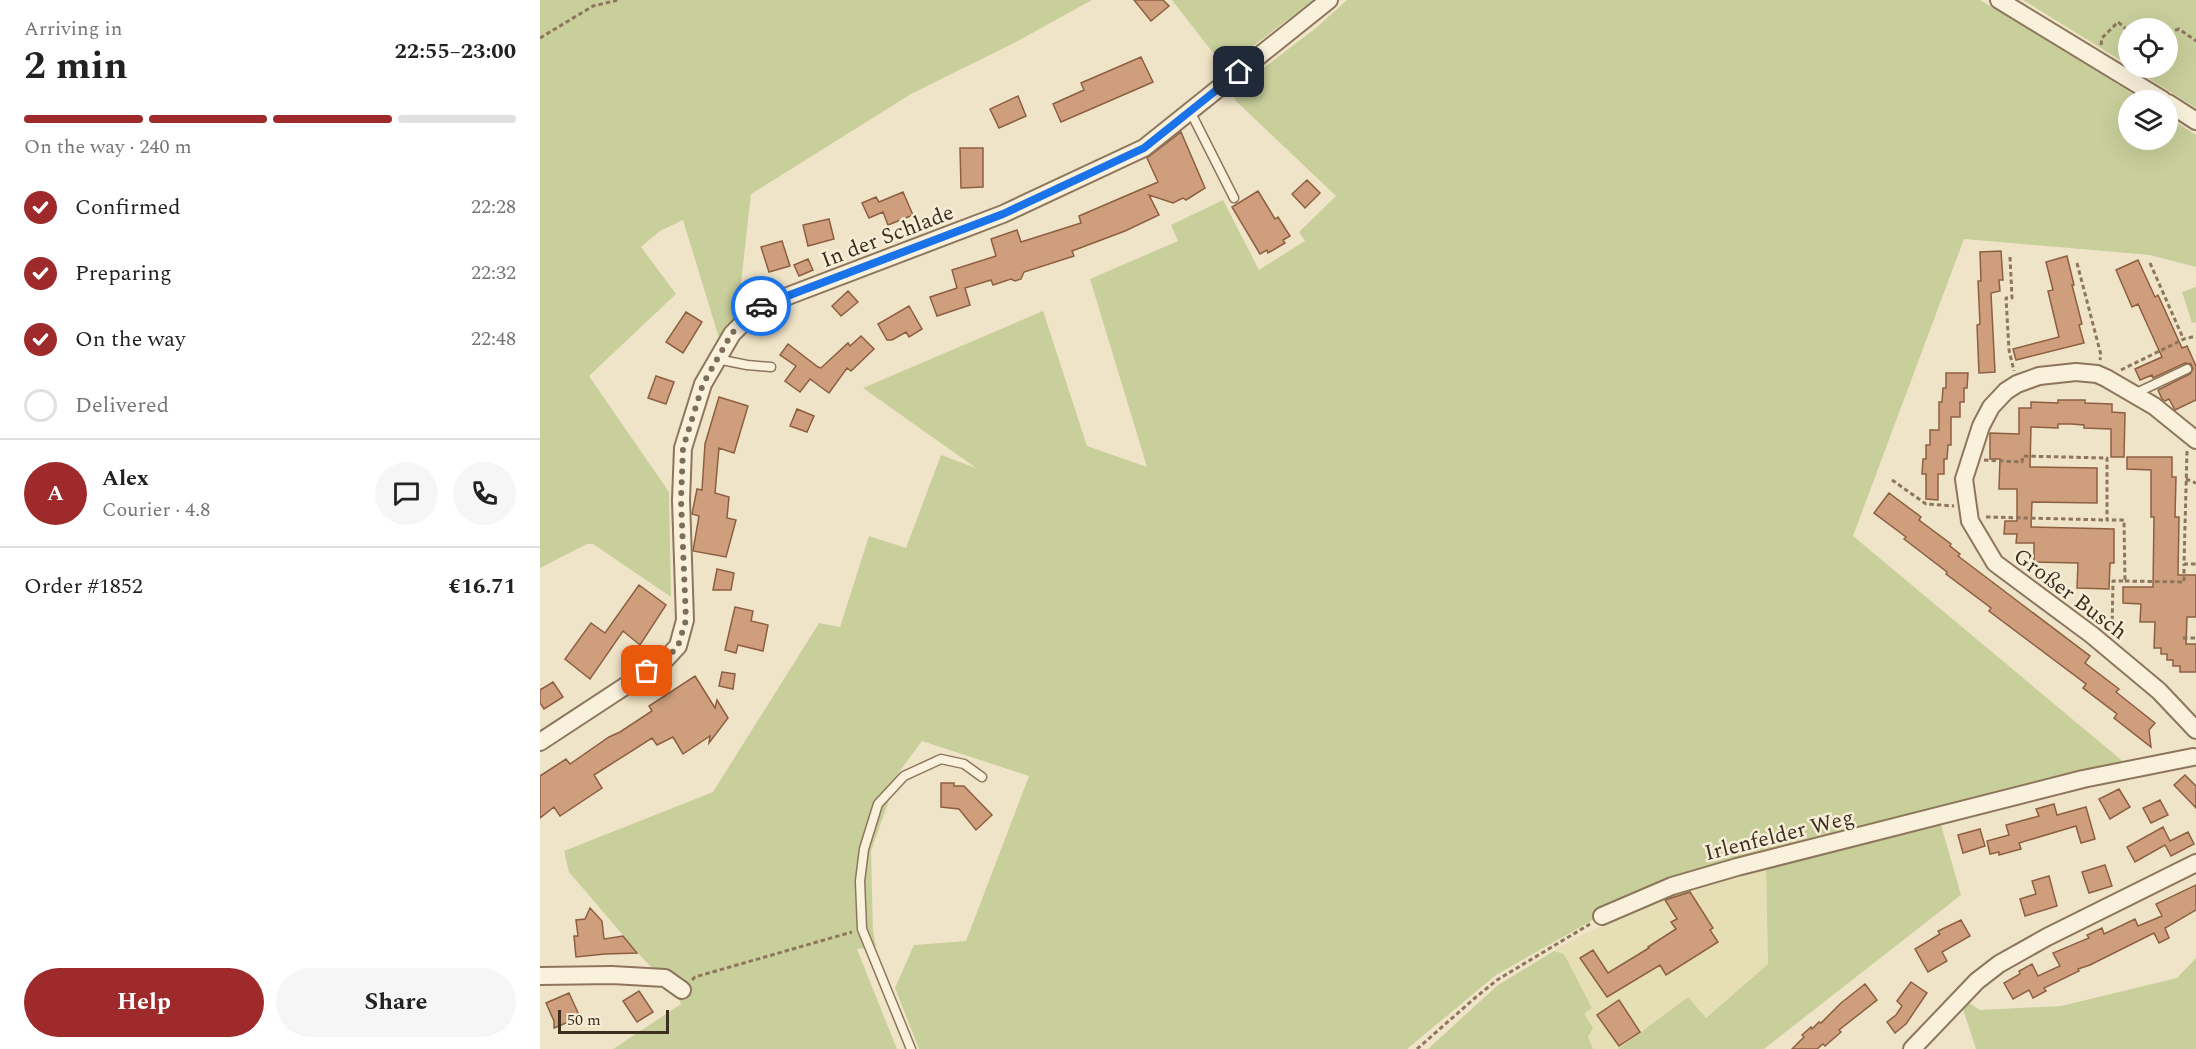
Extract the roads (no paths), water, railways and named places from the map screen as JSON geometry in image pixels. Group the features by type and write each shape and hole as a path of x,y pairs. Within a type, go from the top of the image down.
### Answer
{"street":[{"name":"In der Schlade","path":"540,742 665,660 678,646 686,620 681,500 683,448 703,384 732,333 759,307 1003,214 1144,148 1329,0"},
{"path":"1999,0 2147,90"},
{"path":"2178,109 2196,121"},
{"name":"Großer Busch","path":"2192,436 2154,406 2101,376 2076,372 2039,376 2017,384 2006,391 1991,407 1981,426 1964,479 1970,521 1995,563 2111,651 2159,691 2196,730"},
{"name":"Irlenfelder Weg","path":"1602,916 1672,886 1737,867 2083,779 2195,758 2190,744 2196,736"},
{"path":"1912,1049 1977,981 2000,964 2047,937 2196,863"},
{"path":"540,976 612,975 665,978 682,990"}],"lane":[{"path":"1190,111 1234,198"},
{"path":"717,359 771,367"},
{"path":"2134,394 2187,369"},
{"path":"911,1049 862,929 860,881 864,849 878,804 904,776 940,759 964,764 982,777"}]}
